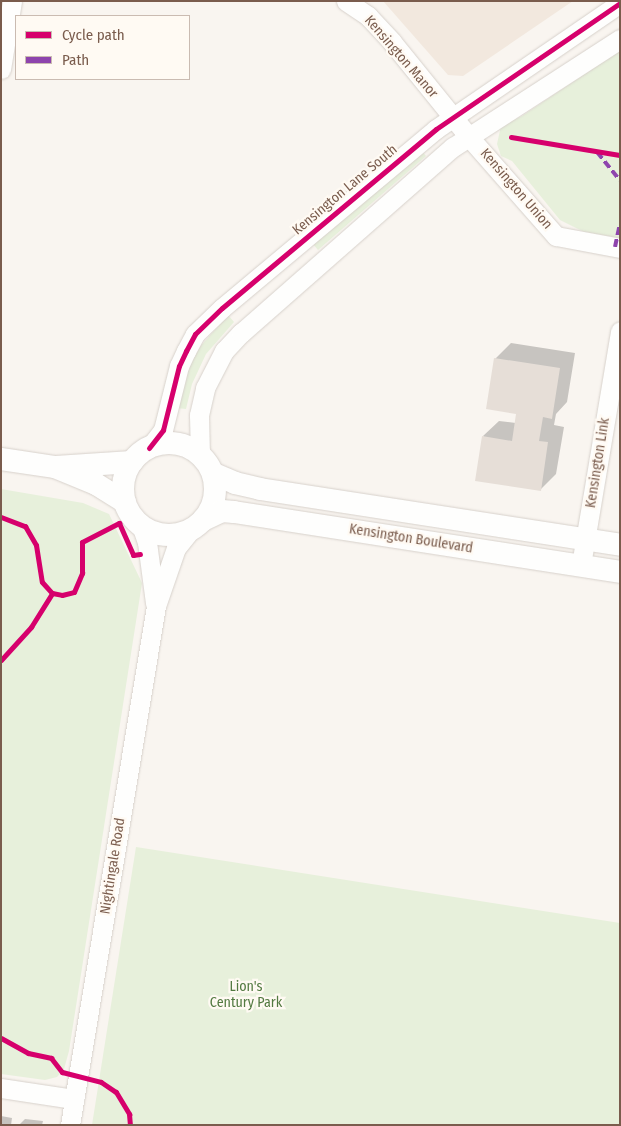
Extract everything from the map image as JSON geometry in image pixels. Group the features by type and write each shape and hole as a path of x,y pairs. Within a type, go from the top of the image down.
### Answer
{"street":[{"path":"1,69 12,1"},
{"name":"Kensington Manor","path":"346,1 368,16 392,42 453,117"},
{"name":"Kensington Lane South","path":"141,455 163,430 179,366 195,334 222,308 453,117 620,2"},
{"path":"200,456 199,415 205,388 224,351 446,153 620,39"},
{"name":"Kensington Union","path":"453,117 556,236 620,248"},
{"name":"Kensington Link","path":"582,565 620,330"},
{"path":"1,459 55,468 96,484 125,502 141,525 162,534 176,534 197,524 215,495 214,474 200,456 173,444 141,455 55,468"},
{"path":"125,502 125,475 141,455"},
{"name":"Kensington Boulevard","path":"214,474 234,483 260,489 620,545"},
{"name":"Kensington Boulevard","path":"197,524 222,511 234,512 620,572"},
{"name":"Nightingale Road","path":"70,1125 156,606 176,548 197,524"},
{"name":"Nightingale Road","path":"141,525 147,542 156,606"},
{"path":"1,1088 74,1099"}],"shaded area":[{"path":"383,1 573,1 463,76 448,75"}],"green space":[{"path":"620,45 620,238 584,232 560,220 512,161 501,156 497,144 501,126 522,116 610,57 612,51"},
{"path":"422,151 426,156 318,250 312,243"},
{"path":"228,315 234,322 206,354 192,384 186,409 176,408 185,373 197,350"},
{"path":"1,489 83,503 109,514 142,583 69,1051 64,1069 57,1077 45,1080 1,1074"},
{"name":"Lion's Century Park","path":"136,847 620,923 620,1125 92,1125"}],"building":[{"path":"494,358 560,368 552,419 543,417 539,441 548,442 541,491 475,481 482,436 512,441 516,414 486,409"}],"marked path":[{"path":"597,152 620,180"},
{"path":"615,247 620,224"}],"cycle path":[{"path":"149,448 163,430 179,366 186,351 195,334 222,308 436,129 620,3"},
{"path":"511,137 620,155"},
{"path":"1,517 25,526 36,545 42,582 52,593 62,595 74,592 82,573 82,542 119,523 133,555 140,554"},
{"path":"1,660 31,627 52,593"},
{"path":"1,1038 28,1053 51,1058 62,1072 101,1082 116,1092 129,1114 130,1125"}]}
